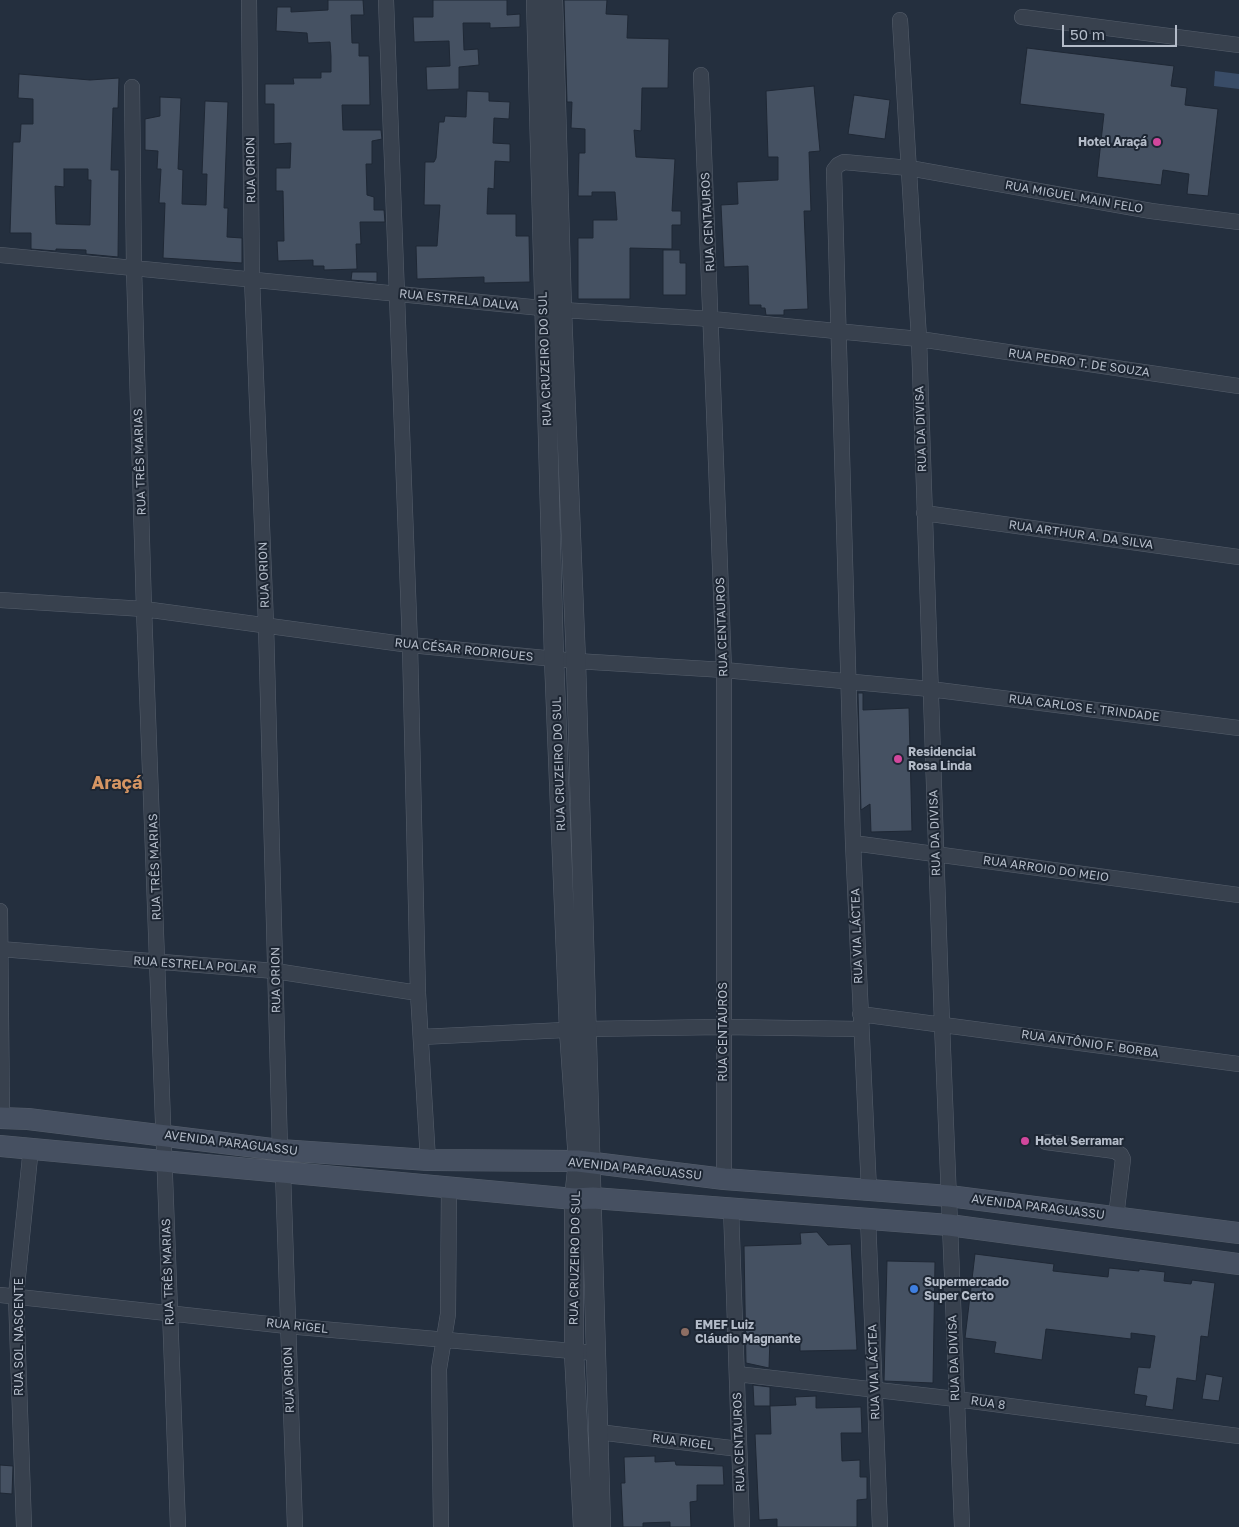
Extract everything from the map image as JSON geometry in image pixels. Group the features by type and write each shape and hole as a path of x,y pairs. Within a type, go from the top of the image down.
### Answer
{"main road":[{"name":"AVENIDA PARAGUASSU","path":"1,1118 28,1118 280,1150 428,1160 585,1162 724,1179 948,1196 1239,1233"},
{"name":"AVENIDA PARAGUASSU","path":"0,1146 31,1147 283,1173 583,1198 868,1217 949,1225 1239,1264"}],"street":[{"name":"RUA ORION","path":"249,0 252,279 266,624 280,1150"},
{"path":"386,0 395,294 410,645 418,993 428,1160"},
{"name":"RUA CRUZEIRO DO SUL","path":"536,0 547,80 562,310 567,425 580,824 577,1030"},
{"name":"RUA CRUZEIRO DO SUL","path":"553,0 547,80 543,308 561,823 585,1162 574,1352 583,1527"},
{"path":"1022,17 1239,45"},
{"name":"RUA DA DIVISA","path":"900,20 919,339 949,1225 962,1527"},
{"name":"RUA CENTAUROS","path":"701,74 712,319 724,670 722,1027 724,1179"},
{"name":"RUA TRÊS MARIAS","path":"132,87 134,268 144,609 166,1160 169,1312 178,1527"},
{"name":"RUA MIGUEL MAIN FELO","path":"840,333 834,170 844,162 909,168 1151,211 1239,222"},
{"name":"RUA ESTRELA DALVA","path":"0,255 562,310 712,319 840,333 919,339"},
{"name":"RUA VIA LÁCTEA","path":"840,333 853,843 869,1190"},
{"name":"RUA PEDRO T. DE SOUZA","path":"919,339 1239,386"},
{"path":"547,425 567,425"},
{"name":"RUA ARTHUR A. DA SILVA","path":"924,513 1239,557"},
{"name":"RUA CÉSAR RODRIGUES","path":"0,600 144,609 410,645 554,659 724,670 930,689"},
{"name":"RUA CARLOS E. TRINDADE","path":"930,689 1239,728"},
{"path":"561,823 580,824"},
{"name":"RUA ARROIO DO MEIO","path":"853,843 1239,895"},
{"path":"0,911 1,1118"},
{"name":"RUA ESTRELA POLAR","path":"0,949 275,971 418,993"},
{"name":"RUA ANTÔNIO F. BORBA","path":"860,1014 1239,1064"},
{"path":"421,1036 722,1027 861,1029"},
{"path":"1046,1142 1115,1152 1121,1155 1123,1159 1116,1217"},
{"name":"RUA SOL NASCENTE","path":"24,1527 16,1296 31,1147"},
{"name":"RUA ORION","path":"283,1173 295,1527"},
{"path":"441,1527 439,1369 448,1314 449,1186"},
{"name":"RUA CRUZEIRO DO SUL","path":"583,1198 595,1353 601,1527"},
{"name":"RUA CENTAUROS","path":"731,1208 742,1527"},
{"name":"RUA VIA LÁCTEA","path":"868,1217 880,1527"},
{"name":"RUA RIGEL","path":"0,1295 287,1326 595,1353"},
{"name":"RUA 8","path":"737,1374 956,1399 1239,1436"},
{"name":"RUA RIGEL","path":"598,1432 739,1449"}],"water":[{"path":"1215,71 1239,74 1239,89 1214,86"}],"building":[{"path":"328,0 363,0 364,15 351,15 352,43 359,43 359,56 369,56 370,105 342,105 343,130 381,130 382,139 372,141 372,164 366,164 367,195 374,197 374,210 384,210 385,222 360,222 361,244 356,244 357,269 324,270 324,266 313,266 313,260 278,261 277,241 284,241 283,191 276,191 276,168 290,168 291,143 274,144 274,104 265,104 265,84 294,84 293,78 321,78 321,72 331,72 331,56 330,42 308,43 307,33 276,31 277,7 291,7 291,12 328,10"},
{"path":"433,0 507,0 507,15 520,14 520,27 490,28 490,23 463,23 464,50 478,49 479,65 459,67 459,89 427,90 426,67 450,66 449,41 414,42 413,17 433,17"},
{"path":"564,0 607,0 606,14 628,15 627,38 669,39 668,88 642,88 641,131 634,130 636,157 675,159 672,211 681,211 681,225 672,225 672,249 630,248 630,299 578,299 578,238 593,238 593,220 617,220 615,192 592,192 592,196 578,196 579,153 585,153 585,129 571,128 572,102 567,102"},
{"name":"Hotel Araçá","path":"1027,48 1174,66 1171,86 1187,88 1185,105 1218,109 1208,196 1187,194 1189,174 1163,170 1161,185 1097,177 1104,114 1020,104"},
{"path":"19,74 90,80 119,78 118,108 113,108 111,170 119,170 118,257 86,254 86,250 56,249 56,251 31,249 31,233 10,233 13,142 20,142 21,124 33,124 33,99 18,98","holes":["64,169 88,169 88,180 91,180 90,225 56,224 55,186 64,187"]},
{"path":"814,86 820,151 809,152 811,211 804,211 808,309 784,310 784,315 766,315 765,308 761,308 761,305 749,305 748,266 724,267 721,205 738,204 737,182 778,180 778,157 768,157 766,91"},
{"path":"467,91 489,92 489,101 510,102 509,119 494,118 493,143 510,144 510,162 495,161 494,189 488,188 487,214 516,214 516,236 529,236 530,282 484,283 484,277 417,279 416,246 437,246 440,205 424,205 425,162 434,162 436,158 439,122 444,122 445,116 466,117"},
{"path":"854,95 890,100 885,139 848,134"},
{"path":"160,97 181,98 178,169 183,170 182,204 206,205 207,174 202,174 205,101 228,102 224,208 228,208 227,237 242,238 242,263 163,258 165,203 159,203 161,169 157,169 158,151 145,150 145,119 160,116"},
{"path":"663,250 680,250 680,263 686,263 686,295 663,295"},
{"path":"352,272 377,272 377,282 351,280"},
{"path":"858,693 863,693 863,710 909,708 912,831 871,832 870,804 861,810"},
{"path":"817,1232 828,1245 851,1244 857,1350 800,1351 800,1335 770,1336 769,1368 746,1363 744,1246 801,1244 800,1233"},
{"path":"975,1254 1054,1264 1053,1271 1108,1277 1109,1268 1139,1271 1139,1269 1165,1272 1164,1281 1191,1284 1192,1280 1215,1283 1208,1337 1201,1336 1196,1381 1177,1378 1173,1410 1145,1406 1147,1396 1134,1394 1138,1367 1150,1368 1155,1336 1131,1333 1131,1339 1046,1329 1042,1360 994,1353 996,1342 965,1338"},
{"path":"887,1261 935,1262 933,1383 884,1381"},
{"path":"1206,1374 1223,1377 1219,1401 1202,1399"},
{"path":"753,1385 770,1387 770,1406 754,1406"},
{"path":"816,1396 816,1408 861,1407 862,1433 841,1433 842,1461 860,1460 860,1477 867,1477 867,1499 857,1500 857,1527 777,1527 777,1519 759,1520 755,1434 771,1434 770,1406 796,1405 795,1397"},
{"path":"655,1456 655,1462 675,1461 676,1465 723,1466 724,1485 697,1485 697,1501 690,1502 691,1527 670,1527 670,1522 643,1523 643,1527 623,1527 621,1483 625,1483 624,1457"},
{"path":"0,1465 13,1466 12,1494 0,1493"}],"place":[{"name":"Hotel Araçá","path":"1157,142"},
{"name":"Residencial Rosa Linda","path":"898,759"},
{"name":"Hotel Serramar","path":"1025,1141"},
{"name":"Supermercado Super Certo","path":"914,1289"},
{"name":"EMEF Luiz Cláudio Magnante","path":"685,1332"}],"district":[{"name":"Araçá","path":"117,783"}]}
